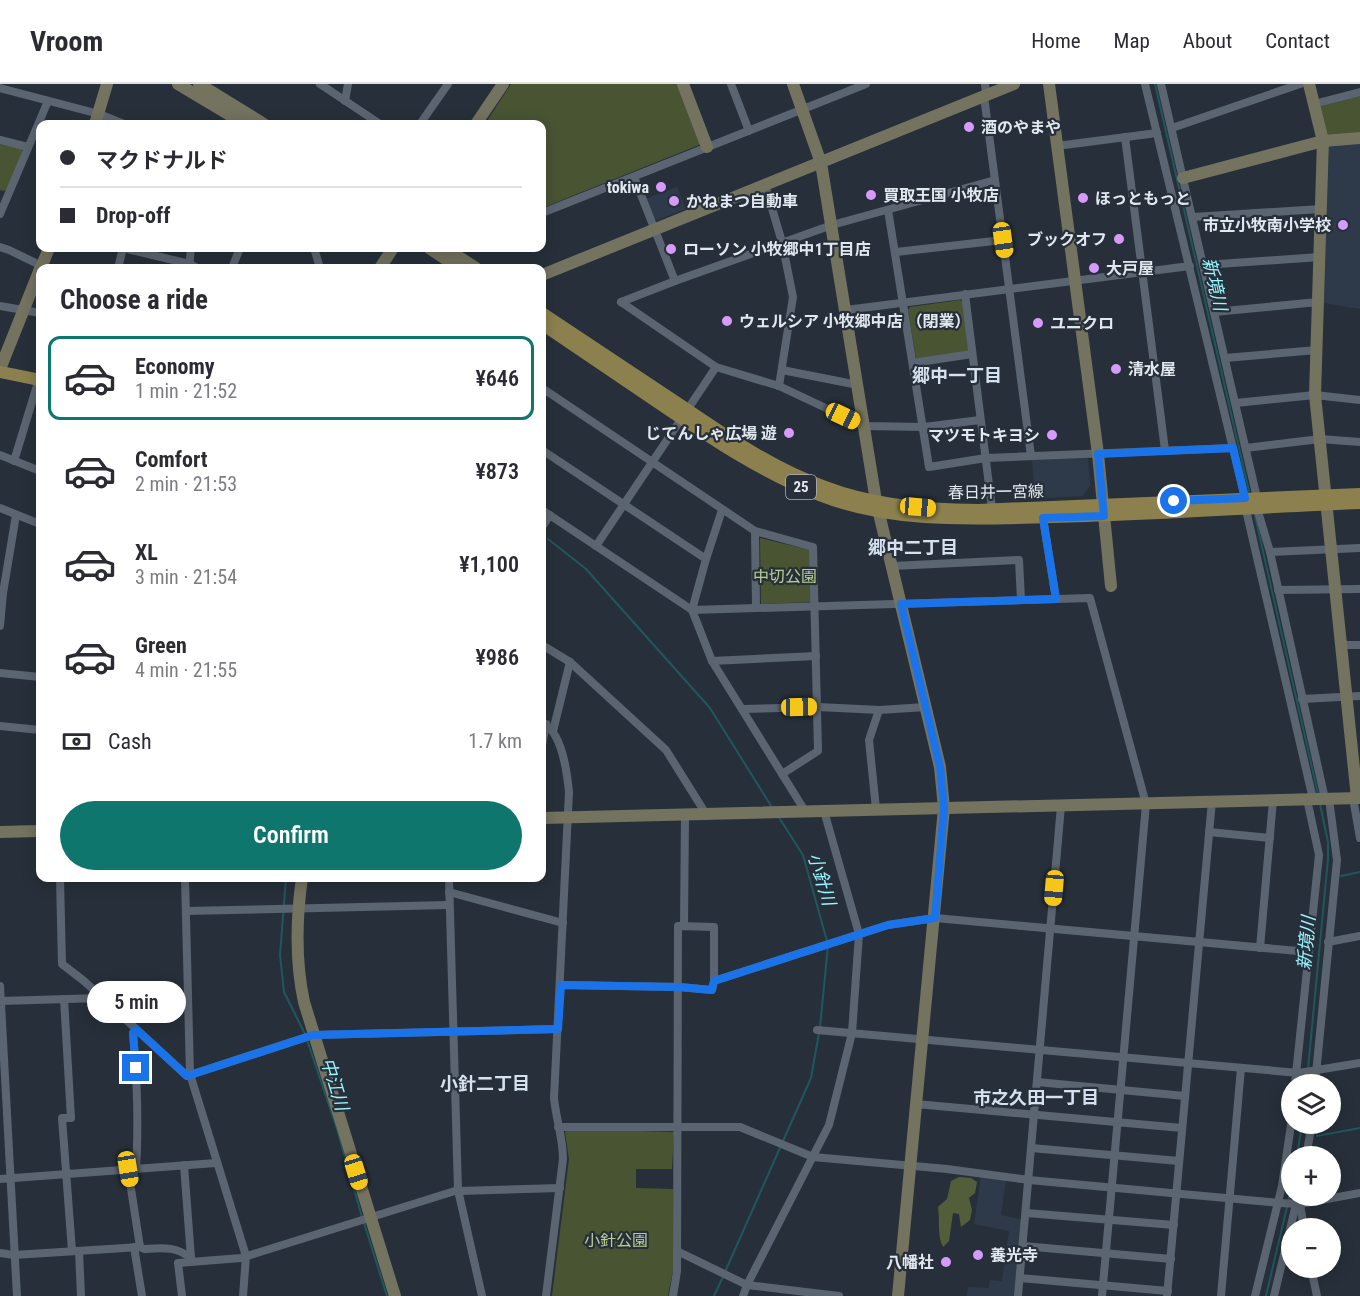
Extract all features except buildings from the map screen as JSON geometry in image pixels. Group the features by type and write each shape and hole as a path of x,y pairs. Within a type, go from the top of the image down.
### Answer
{"main road":[{"name":"春日井一宮線","path":"546,316 685,414 732,452 773,475 853,506 877,505 948,510 1103,511 1327,500 1360,494"},
{"name":"春日井一宮線","path":"546,327 685,414"},
{"path":"0,371 36,379"},
{"name":"春日井一宮線","path":"1327,500 1360,503"},
{"name":"春日井一宮線","path":"877,505 948,519 1043,518 1103,511"}],"street":[{"path":"0,88 48,101 97,119 107,84"},
{"path":"178,84 238,120"},
{"path":"198,84 257,120"},
{"path":"320,84 374,120"},
{"path":"345,101 348,84"},
{"path":"423,120 448,84"},
{"path":"479,120 502,84"},
{"path":"683,84 707,147"},
{"path":"731,84 749,131"},
{"path":"793,84 821,163 877,505 927,708 940,767 944,808 898,1296"},
{"path":"546,273 654,228 821,163 985,91 1014,84"},
{"path":"1049,84 1098,454 1111,586"},
{"path":"1145,84 1233,448 1251,504 1270,552 1302,699 1319,799 1319,855 1298,1073"},
{"path":"1161,84 1178,165 1193,217 1246,448 1251,504 1319,799 1337,860 1315,1071"},
{"path":"1172,128 1300,84"},
{"path":"1309,84 1323,141 1315,395 1342,645 1354,696 1360,838"},
{"path":"546,211 860,85"},
{"path":"985,91 1031,456"},
{"path":"1314,104 1360,93"},
{"path":"40,120 48,101"},
{"path":"0,214 4,194 36,129"},
{"path":"1057,146 1157,133"},
{"path":"1125,137 1165,450"},
{"path":"1183,178 1323,141 1360,138"},
{"path":"0,140 28,147"},
{"path":"1165,168 1178,165"},
{"path":"634,177 675,281"},
{"path":"980,420 924,427 864,426 779,386 716,367 621,302 832,225 995,180"},
{"path":"765,185 782,242 793,297 779,386"},
{"path":"1193,217 1321,209"},
{"path":"888,210 929,467 986,458 1233,448"},
{"path":"896,252 1003,240"},
{"path":"0,247 36,265"},
{"path":"138,252 181,264"},
{"path":"435,252 453,264"},
{"path":"451,252 470,264"},
{"path":"1203,265 1320,257"},
{"path":"846,310 1190,266"},
{"path":"0,371 36,283"},
{"path":"965,294 992,509"},
{"path":"1214,312 1318,302"},
{"path":"0,306 36,312"},
{"path":"1225,358 1317,350"},
{"path":"914,363 972,354"},
{"path":"596,546 716,367"},
{"path":"782,370 858,385"},
{"path":"546,391 755,531 813,547 818,751 782,774"},
{"path":"14,461 36,392"},
{"path":"1236,403 1315,395 1360,400"},
{"path":"1246,448 1320,439 1360,442"},
{"path":"546,453 706,559"},
{"path":"0,455 36,469"},
{"path":"0,508 36,522"},
{"path":"692,610 722,510"},
{"path":"546,512 692,610 712,661 805,811"},
{"path":"0,626 16,515"},
{"path":"1043,518 1056,599"},
{"path":"755,531 756,608"},
{"path":"1270,552 1360,548"},
{"path":"892,566 1018,560 1021,600"},
{"path":"1278,590 1360,589"},
{"path":"692,610 1090,598 1146,804 1102,1296"},
{"path":"1342,645 1360,645"},
{"path":"546,647 570,662 666,750 706,814"},
{"path":"712,661 816,656"},
{"path":"553,731 570,662"},
{"path":"0,673 36,677"},
{"path":"1302,699 1354,696"},
{"path":"742,709 927,708"},
{"path":"876,809 869,740 879,710"},
{"path":"0,726 36,730"},
{"path":"546,726 553,731 564,760 567,776 561,985 554,1098 558,1127 563,1142 563,1159 546,1296"},
{"path":"546,818 1357,798"},
{"path":"1260,948 1273,800"},
{"path":"1020,1278 1168,1294 1212,801"},
{"path":"1018,1296 1061,806"},
{"path":"743,1296 829,1125 852,1033 859,934 824,811"},
{"path":"684,926 685,814"},
{"path":"0,832 36,831"},
{"path":"1209,832 1270,838"},
{"path":"60,882 62,964 84,981 187,1076 309,1037 558,1029"},
{"path":"185,882 190,1074 246,1256 243,1296"},
{"path":"301,882 295,908 298,969 309,1037 365,1219 395,1296"},
{"path":"449,882 458,1191 482,1296"},
{"path":"449,891 563,923"},
{"path":"186,911 449,905"},
{"path":"714,981 888,925 935,918 1309,952"},
{"path":"561,985 679,987 712,990 714,927 678,926 679,987 676,1127 677,1271 673,1296"},
{"path":"1328,942 1360,936"},
{"path":"0,986 17,1296"},
{"path":"1,1001 101,998"},
{"path":"64,999 71,1118 62,1118 66,1174 81,1296"},
{"path":"136,1029 133,1033 138,1086 138,1133 132,1168 142,1296"},
{"path":"817,1030 1298,1073 1360,1063"},
{"path":"1221,1296 1241,1068"},
{"path":"1037,1082 1185,1096"},
{"path":"916,1104 1182,1128"},
{"path":"558,1127 740,1127 813,1157 1279,1203"},
{"path":"1255,1296 1279,1203 1290,1134"},
{"path":"1031,1148 1179,1161"},
{"path":"0,1179 216,1163"},
{"path":"184,1165 191,1260"},
{"path":"182,1296 178,1263 246,1256 458,1191 560,1188"},
{"path":"1341,1196 1360,1193"},
{"path":"1274,1296 1296,1206"},
{"path":"1026,1213 1174,1226"},
{"path":"1023,1246 1171,1259"},
{"path":"0,1253 14,1255 137,1247 144,1249 173,1247 182,1251 191,1260"},
{"path":"677,1251 747,1285 839,1296"},
{"path":"1313,1278 1317,1296"}],"shaded area":[{"name":"市立小牧南小学校","path":"1360,142 1360,309 1324,303 1329,147"},
{"path":"677,187 686,209 657,220 652,217 645,199"},
{"path":"1088,458 1090,486 1083,496 1035,497 1032,460"},
{"path":"981,1176 1006,1180 1001,1215 1023,1220 1016,1296 967,1296 968,1287 989,1288 990,1280 1002,1281 1009,1231 974,1224"}],"green space":[{"path":"511,84 678,84 701,142 699,145 546,206 546,120 488,120"},
{"path":"1360,96 1360,133 1327,136 1320,108"},
{"path":"0,144 22,149 23,153 4,191 0,190"},
{"path":"960,300 963,302 969,351 918,360 908,310 910,307"},
{"name":"中切公園","path":"760,538 810,550 811,602 761,604"},
{"name":"小針公園","path":"570,1129 674,1132 672,1169 636,1169 636,1188 673,1189 673,1270 668,1296 552,1296 569,1159 565,1132"},
{"path":"959,1177 971,1178 977,1182 975,1193 969,1198 972,1210 970,1220 961,1227 959,1214 953,1213 949,1241 943,1247 939,1233 938,1207 947,1199 951,1181"}],"waterway":[{"name":"新境川","path":"1155,84 1249,491"},
{"name":"新境川","path":"1255,516 1318,794"},
{"name":"小針川","path":"548,539 586,569 710,708 773,809"},
{"name":"新境川","path":"1308,1069 1328,859 1328,842 1320,804"},
{"name":"小針川","path":"778,816 803,855 827,941"},
{"path":"1341,876 1360,872"},
{"name":"中江川","path":"286,882 280,955 284,992 305,1034"},
{"name":"小針川","path":"820,1027 828,946"},
{"name":"小針川","path":"725,1272 811,1078 819,1033"},
{"name":"中江川","path":"307,1040 337,1129 362,1217"},
{"path":"1317,1136 1360,1128"},
{"name":"新境川","path":"1299,1146 1300,1134"},
{"name":"新境川","path":"1266,1296 1287,1207"},
{"name":"中江川","path":"364,1223 387,1296"},
{"name":"小針川","path":"714,1296 723,1277"}],"place":[{"name":"酒のやまや","path":"969,127"},
{"name":"tokiwa","path":"661,187"},
{"name":"買取王国 小牧店","path":"871,195"},
{"name":"ほっともっと","path":"1083,198"},
{"name":"かねまつ自動車","path":"674,201"},
{"name":"市立小牧南小学校","path":"1343,225"},
{"name":"ブックオフ","path":"1119,239"},
{"name":"ローソン 小牧郷中1丁目店","path":"671,249"},
{"name":"大戸屋","path":"1094,268"},
{"name":"ウェルシア 小牧郷中店 （閉業）","path":"727,321"},
{"name":"ユニクロ","path":"1038,323"},
{"name":"清水屋","path":"1116,369"},
{"name":"じてんしゃ広場 遊","path":"789,433"},
{"name":"マツモトキヨシ","path":"1052,435"},
{"name":"養光寺","path":"978,1255"},
{"name":"八幡社","path":"946,1262"}],"district":[{"name":"郷中一丁目","path":"957,375"},
{"name":"郷中二丁目","path":"913,547"},
{"name":"小針二丁目","path":"485,1083"},
{"name":"市之久田一丁目","path":"1036,1097"}],"route":[{"path":"136,1068 133,1033 136,1029 187,1076 313,1035 558,1029 561,985 679,987 712,990 714,981 760,965 888,925 935,918 944,808 940,767 901,604 1056,599 1043,518 1104,516 1098,454 1233,448 1245,498 1174,501"}]}
